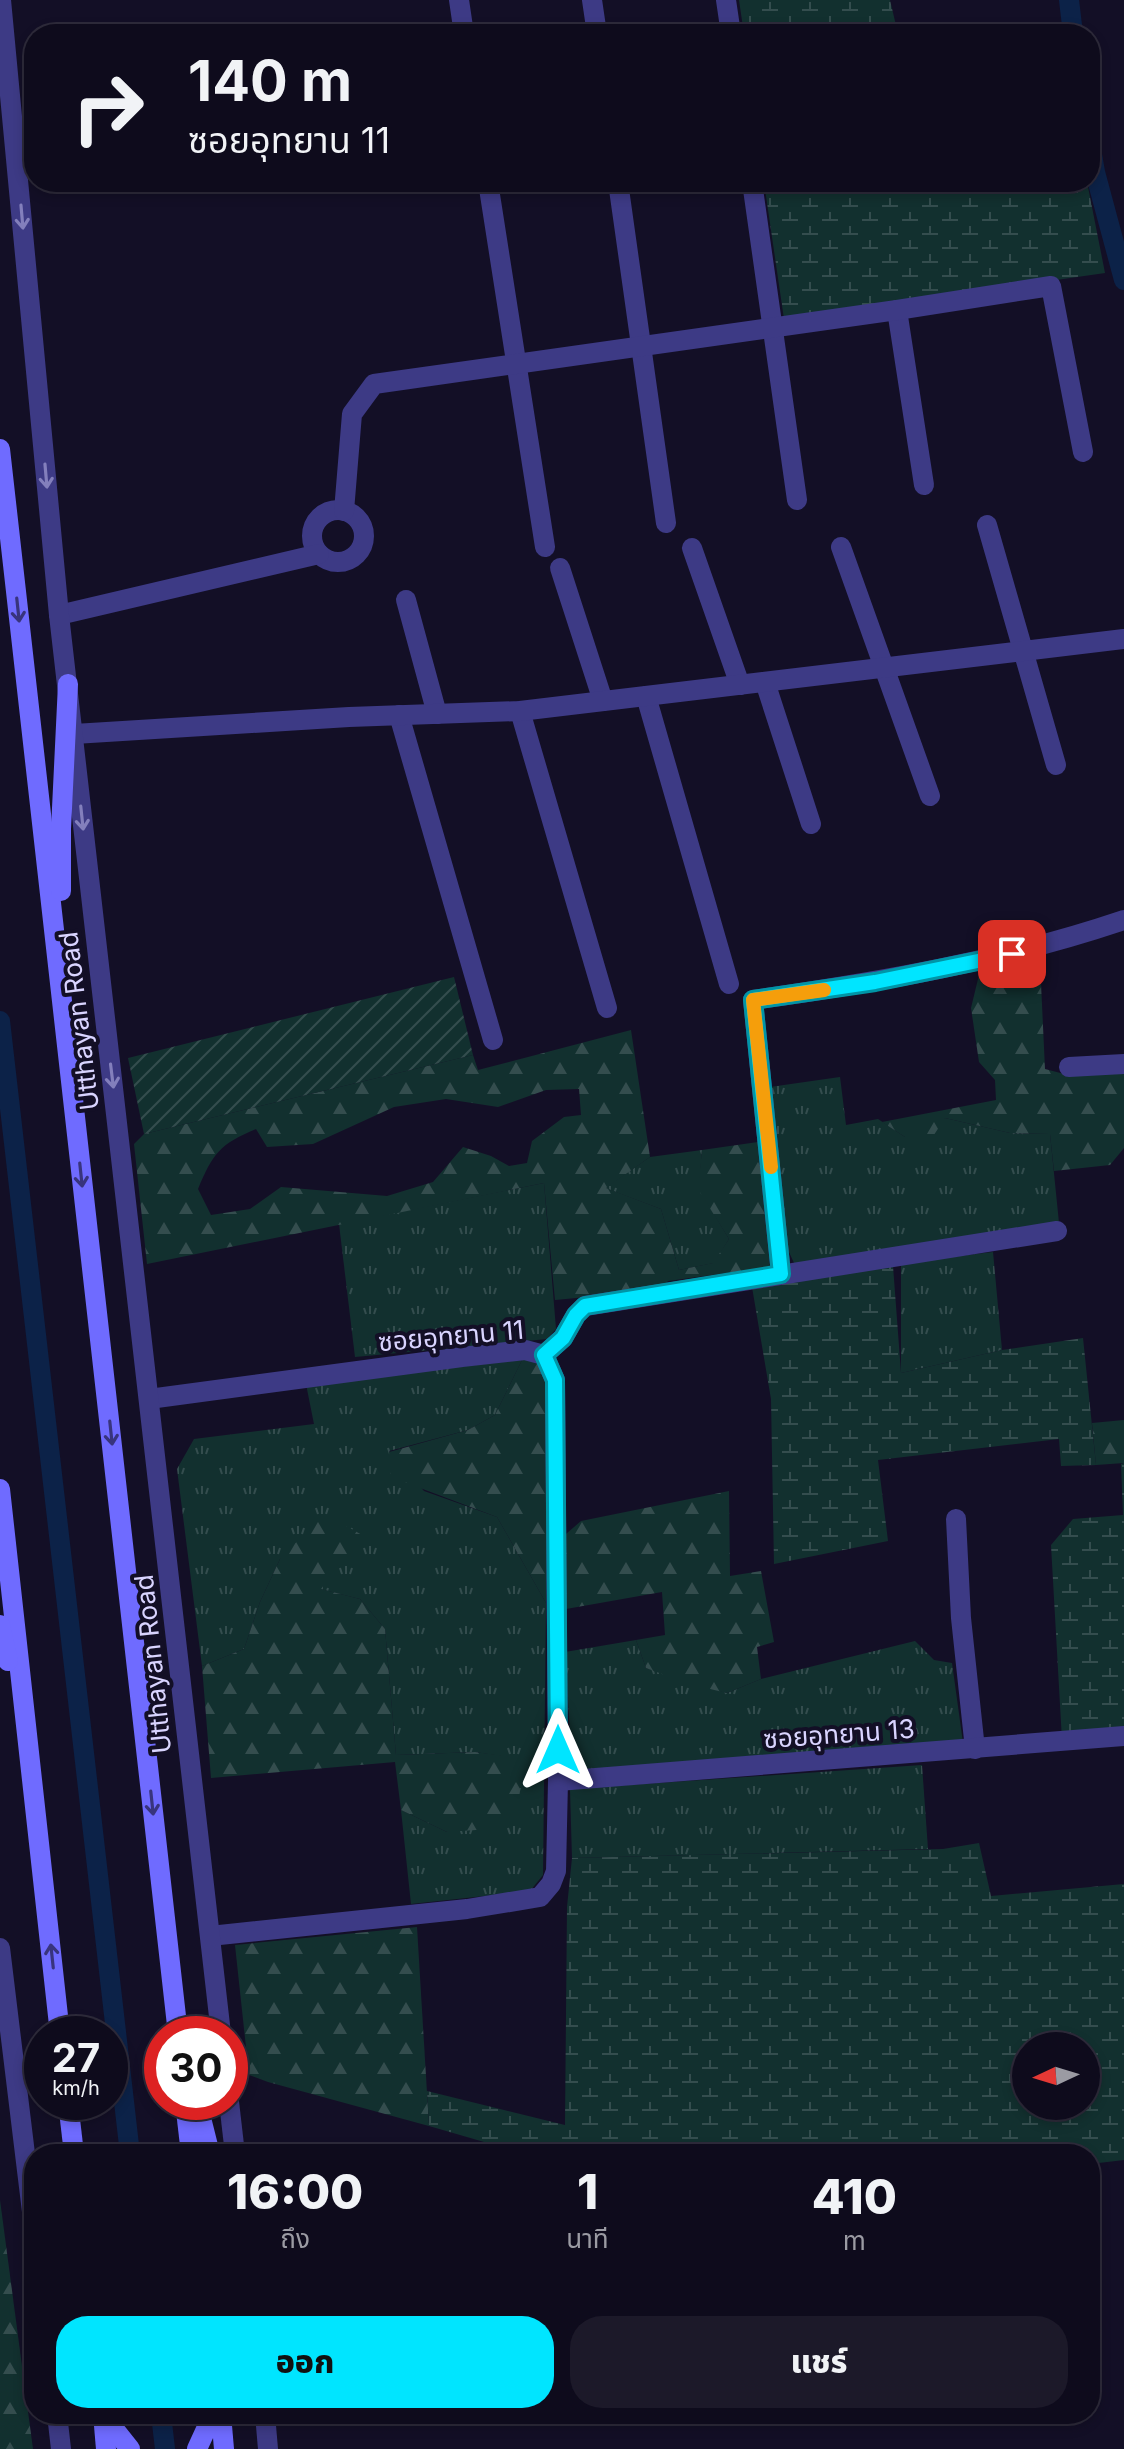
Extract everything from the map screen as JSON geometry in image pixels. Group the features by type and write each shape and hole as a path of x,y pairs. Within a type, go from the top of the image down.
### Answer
{"main road":[{"name":"Utthayan Road","path":"0,449 177,2016"},
{"path":"60,989 61,829 68,684"},
{"path":"0,1489 58,2016"},
{"path":"0,1625 31,1766"},
{"path":"70,2120 73,2144"},
{"path":"187,2120 190,2144"},
{"path":"202,2120 208,2144"},
{"path":"104,2424 105,2449"},
{"path":"111,2424 130,2449"},
{"path":"197,2449 208,2424"},
{"path":"222,2424 224,2449"}],"street":[{"name":"Utthayan Road","path":"1,0 59,615 219,2016"},
{"path":"459,0 463,24"},
{"path":"592,0 596,24"},
{"path":"726,0 730,24"},
{"path":"490,192 545,547"},
{"path":"619,192 666,523"},
{"path":"753,192 797,500"},
{"path":"344,511 352,414 374,384 1051,286 1083,452"},
{"path":"897,310 924,485"},
{"path":"337,509 358,518 364,529 365,541 360,552 340,563 329,561 319,554 313,544 312,532 316,521 325,513 337,509"},
{"path":"987,525 1056,765"},
{"path":"841,547 930,796"},
{"path":"692,548 740,685"},
{"path":"59,615 319,554"},
{"path":"560,568 603,701"},
{"path":"406,600 437,714"},
{"path":"74,734 520,711 1124,639"},
{"path":"765,682 811,824"},
{"path":"646,696 729,984"},
{"path":"520,711 607,1008"},
{"path":"399,715 493,1040"},
{"path":"781,1274 753,1000 875,982 1012,954 1124,920"},
{"path":"1069,1067 1124,1064"},
{"name":"ซอยอุทยาน 11","path":"149,1399 462,1357 525,1350 544,1355 563,1338 585,1306 1057,1231"},
{"path":"210,1936 467,1909 540,1897 551,1884 556,1871 558,1781 555,1380 544,1355"},
{"path":"956,1519 961,1618 975,1749"},
{"name":"ซอยอุทยาน 13","path":"558,1781 1124,1736"},
{"path":"0,1948 24,2146"},
{"path":"231,2120 234,2144"},
{"path":"58,2424 61,2449"},
{"path":"266,2424 268,2449"}],"green space":[{"path":"739,0 890,0 896,24 743,24"},
{"path":"765,192 1089,192 1105,273 784,319"},
{"path":"1040,962 1045,1069 1068,1075 1124,1072 1124,1148 1110,1165 1054,1171 1050,1134 1010,1133 945,1118 928,1144 905,1137 882,1122 996,1100 995,1080 979,1062 971,1008 979,975"},
{"path":"454,977 473,1055 144,1134 128,1058"},
{"path":"631,1030 650,1157 606,1188 661,1209 679,1270 713,1263 729,1239 698,1189 702,1150 758,1142 770,1267 668,1281 660,1290 555,1300 544,1183 147,1264 134,1144 144,1134 473,1055 478,1070","holes":["579,1089 581,1115 564,1117 532,1141 527,1163 509,1166 463,1147 433,1182 387,1196 281,1187 250,1209 211,1215 198,1189 219,1151 256,1129 267,1147 313,1144 394,1107 446,1099 498,1107 546,1090"]},
{"path":"840,1077 846,1125 878,1119 905,1137 945,1118 1010,1133 1050,1134 1059,1223 795,1265 788,1250 770,1087"},
{"path":"702,1150 699,1189 729,1239 714,1263 679,1270 661,1209 605,1188 650,1157"},
{"path":"544,1183 556,1329 547,1339 355,1357 339,1224"},
{"path":"993,1252 1002,1350 901,1373 901,1263"},
{"path":"893,1266 901,1373 1002,1350 1083,1338 1096,1465 1061,1466 1059,1439 878,1460 888,1541 774,1564 771,1399 752,1287"},
{"path":"522,1360 495,1415 468,1430 389,1451 424,1491 497,1517 546,1603 543,1875 530,1891 411,1904 401,1810 447,1832 521,1759 475,1752 396,1755 385,1629 360,1599 320,1589 361,1535 280,1559 260,1602 244,1649 202,1666 177,1469 194,1439 314,1424 306,1384"},
{"path":"522,1360 534,1360 544,1371 549,1394 546,1603 497,1517 391,1477 389,1452 468,1430 495,1415"},
{"path":"1124,1420 1124,1463 1096,1465 1092,1423"},
{"path":"1124,1463 1124,1738 1062,1740 1051,1545 1073,1519 1123,1515 1121,1464"},
{"path":"729,1491 730,1576 761,1571 774,1642 757,1647 761,1679 727,1693 689,1684 646,1668 636,1640 665,1635 662,1592 566,1609 566,1534 581,1521"},
{"path":"324,1513 362,1535 321,1589 360,1599 385,1629 396,1755 475,1752 521,1758 519,1806 490,1829 447,1832 401,1810 395,1762 211,1778 202,1666 244,1649 260,1602 280,1559"},
{"path":"636,1640 646,1668 727,1693 761,1679 915,1641 934,1660 952,1663 963,1743 594,1770 572,1765 565,1652"},
{"path":"922,1765 928,1849 572,1858 570,1789"},
{"path":"979,1843 991,1896 1124,1884 1124,2160 1100,2163 1100,2144 491,2144 429,2126 427,2091 565,2125 567,1907 572,1858 943,1849"},
{"path":"417,1927 429,2126 249,2075 248,2016 243,2016 235,1945"},
{"path":"0,2200 24,2381 24,2424 30,2424 33,2449 0,2449"}],"waterway":[{"path":"1069,0 1072,24"},
{"path":"1100,191 1124,280"},
{"path":"0,1021 129,2144"},
{"path":"162,2424 165,2449"}],"slow traffic":[{"path":"771,1167 753,1000 824,990"}],"route":[{"path":"558,1750 555,1380 544,1355 563,1338 585,1306 781,1274 753,1000 875,982 1012,954"}]}
